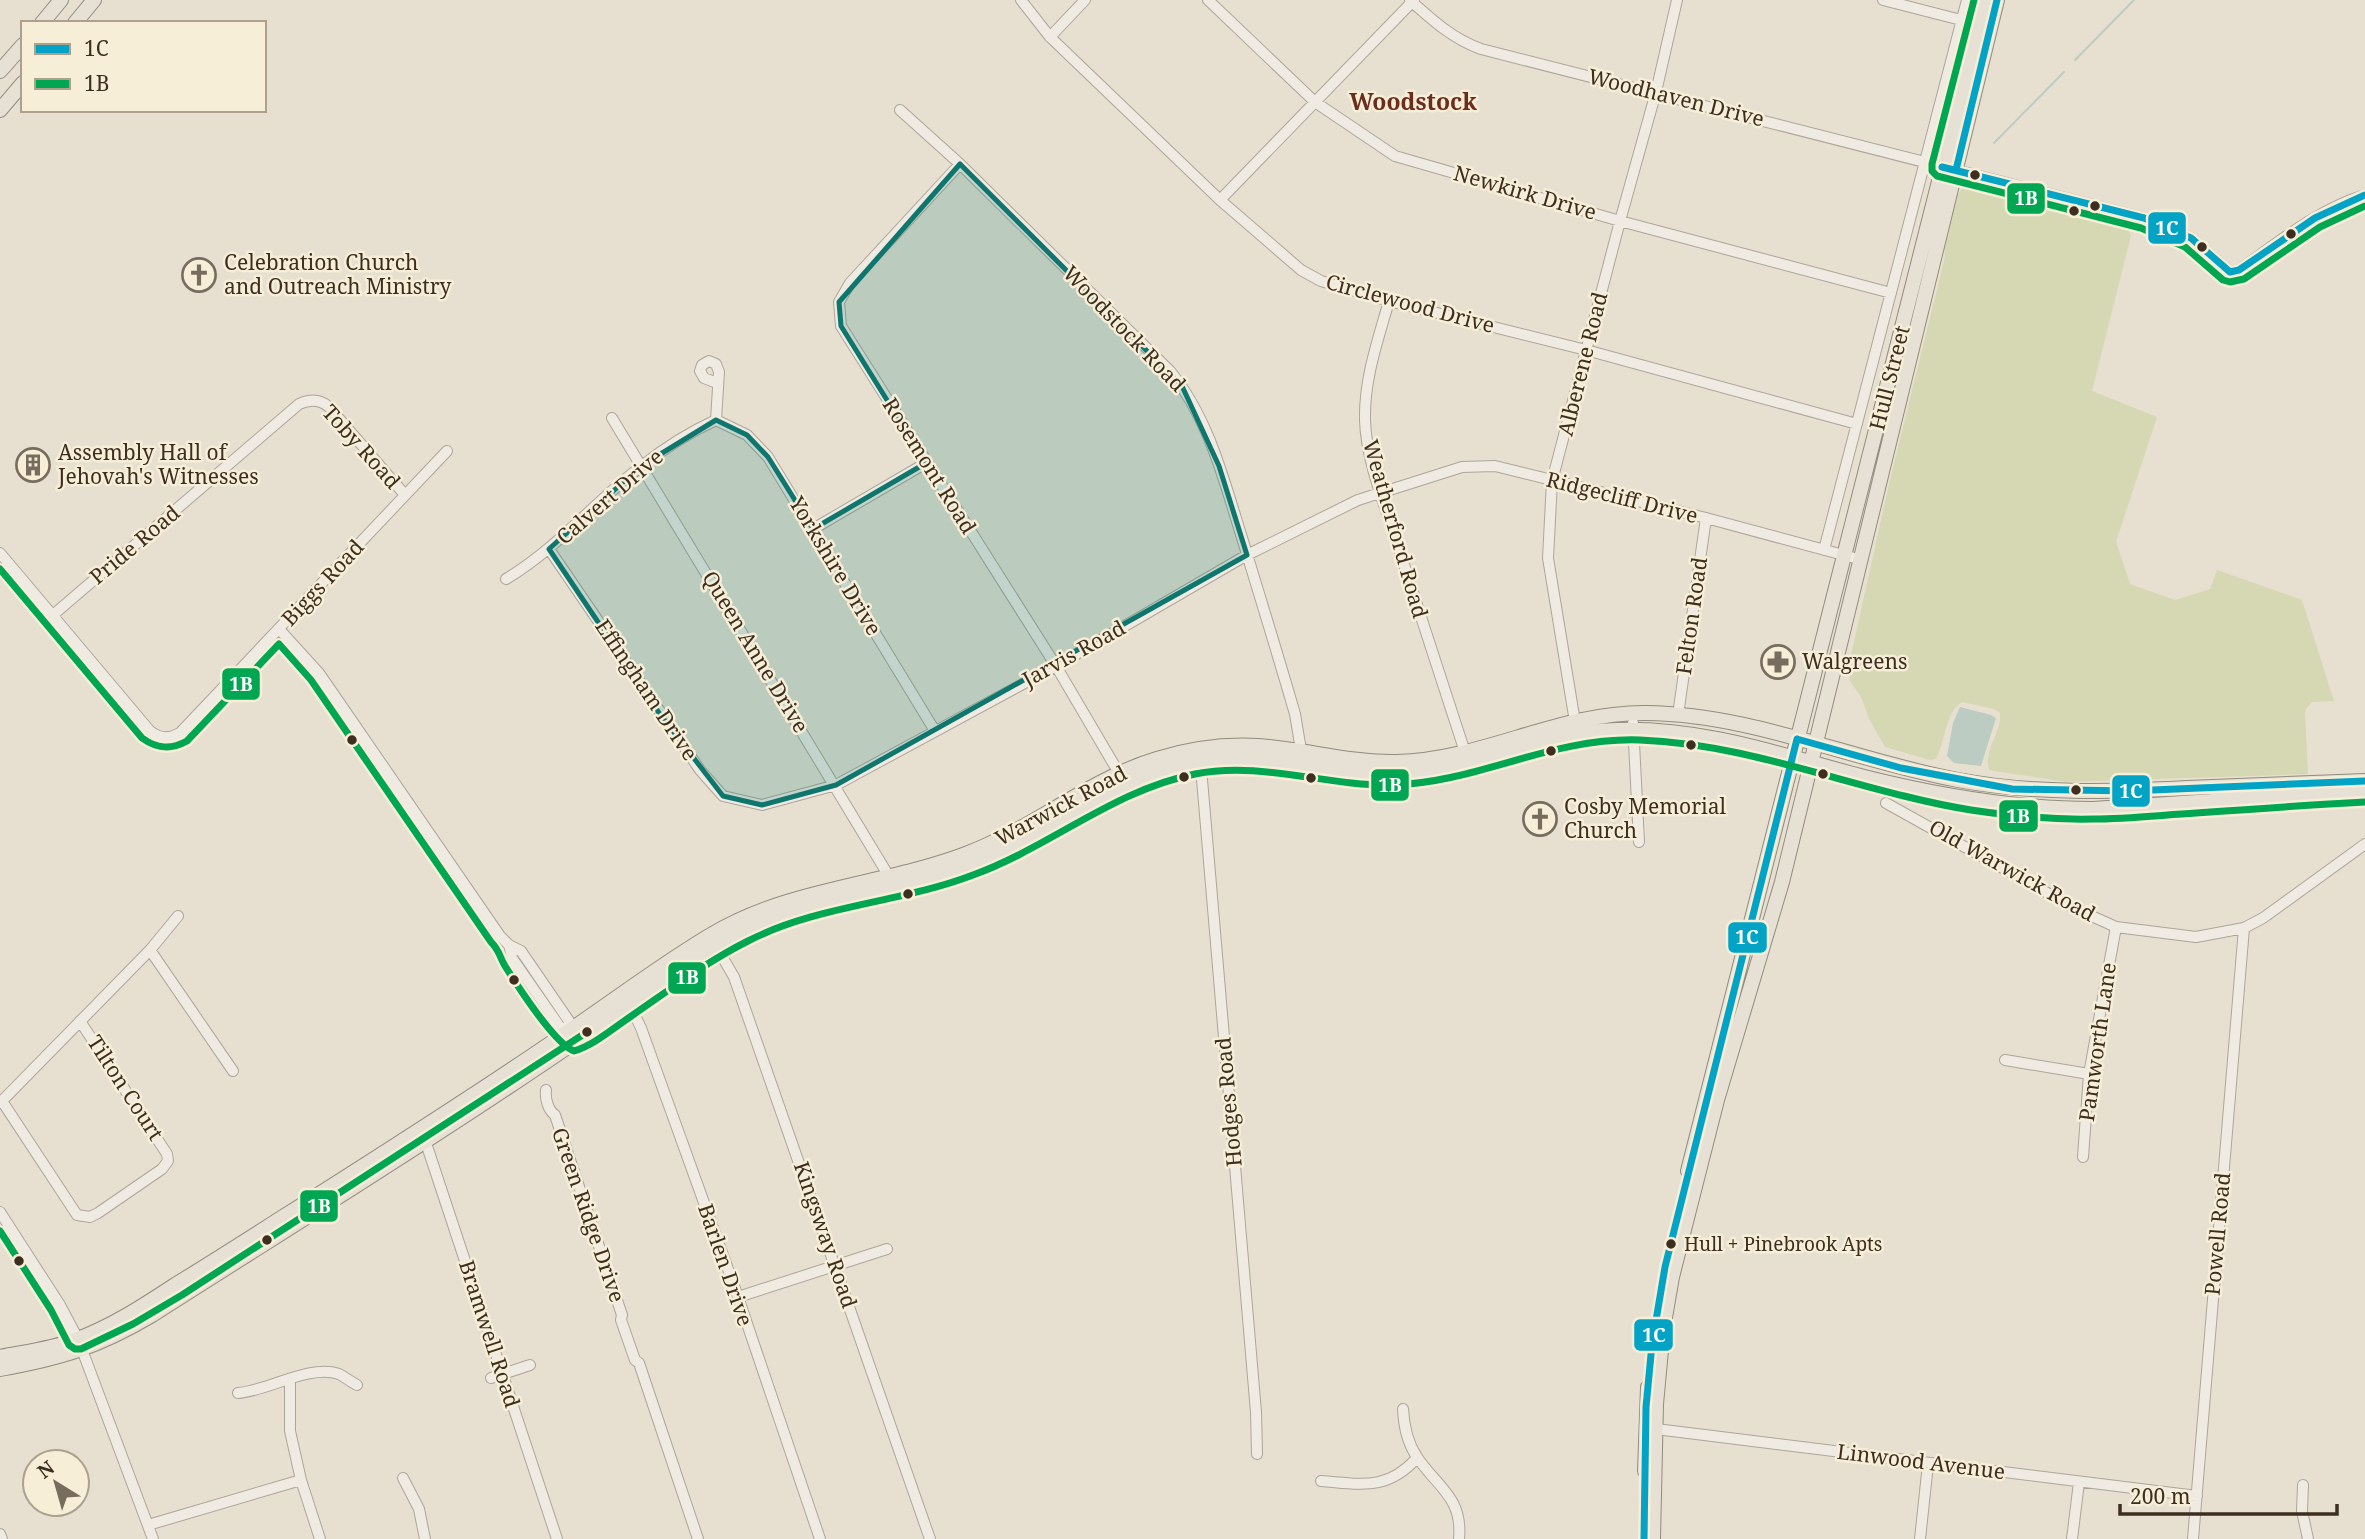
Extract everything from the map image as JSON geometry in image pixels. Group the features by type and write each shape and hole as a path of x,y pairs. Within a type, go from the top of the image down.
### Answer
{"main road":[{"path":"44,21 61,0"},
{"path":"77,21 94,0"},
{"name":"Hull Street","path":"1650,1428 1663,1329 1684,1226 1717,1100 1782,882 1817,745 1932,261 1985,0"},
{"name":"Hull Street","path":"1650,1428 1652,1344 1665,1267 1844,556 1997,0"},
{"path":"0,71 21,47"},
{"path":"1,107 21,85"},
{"name":"Warwick Road","path":"1302,758 1378,762 1431,759 1632,713 1678,715 1764,730 1945,778 2022,789 2129,791 2365,781"},
{"name":"Warwick Road","path":"0,1369 80,1345 423,1135 713,941 770,919 892,881 949,873 997,855 1156,759 1200,756 1235,746 1261,746 1380,775 1410,774 1445,769 1576,727 1657,730 1714,737 1924,791 1991,803 2048,809 2093,809 2365,791"},
{"name":"Warwick Road","path":"0,1357 80,1345"},
{"path":"1644,1539 1650,1428"},
{"path":"1650,1428 1653,1539"}],"street":[{"name":"Circlewood Drive","path":"1021,0 1050,37 1220,200 1301,270 1321,281 1389,301 1586,349 1857,424"},
{"path":"1050,37 1085,0"},
{"name":"Newkirk Drive","path":"1208,0 1315,102 1395,156 1620,221 1891,293"},
{"name":"Alberene Road","path":"1576,727 1548,558 1552,481 1656,92 1677,0"},
{"path":"1883,0 1961,20"},
{"path":"1824,550 1967,0"},
{"path":"1220,200 1412,1"},
{"name":"Woodhaven Drive","path":"1412,1 1447,32 1466,44 2075,199 2166,226 2191,238 2230,272 2239,271 2309,221 2365,195"},
{"name":"Woodstock Road","path":"900,110 960,164 1182,386 1198,412 1248,555 1295,714 1302,758"},
{"name":"Rosemont Road","path":"960,164 850,283 839,302 841,326 1056,666 1122,779"},
{"name":"Weatherford Road","path":"1389,301 1372,358 1365,423 1381,493 1463,746 1461,753"},
{"path":"716,420 717,383"},
{"name":"Toby Road","path":"316,400 329,407 405,495"},
{"name":"Pride Road","path":"52,615 299,404 316,400"},
{"name":"Queen Anne Drive","path":"612,418 892,881"},
{"name":"Calvert Drive","path":"506,579 549,550 641,466 690,432 716,420"},
{"name":"Yorkshire Drive","path":"716,420 747,435 768,457 935,731"},
{"name":"Biggs Road","path":"52,615 150,731 164,738 172,737 180,733 447,451"},
{"path":"813,529 926,463"},
{"name":"Ridgecliff Drive","path":"1381,493 1462,467 1495,466 1862,560"},
{"name":"Jarvis Road","path":"762,805 836,785 1056,666 1248,555 1358,500 1381,493"},
{"name":"Felton Road","path":"1678,715 1706,518"},
{"name":"Effingham Drive","path":"549,550 699,770 723,796 762,805"},
{"path":"0,553 52,615"},
{"path":"279,629 319,673 509,945 512,958 560,1027 572,1036"},
{"path":"1632,713 1639,842"},
{"name":"Hodges Road","path":"1200,756 1256,1412 1257,1454"},
{"name":"Old Warwick Road","path":"1886,803 2076,909 2116,927 2196,937 2245,928 2263,919 2365,844"},
{"path":"1,1102 150,950 178,916"},
{"name":"Pamworth Lane","path":"2083,1157 2089,1074 2116,927"},
{"name":"Powell Road","path":"2193,1539 2245,928"},
{"name":"Kingsway Road","path":"713,941 734,977 930,1539"},
{"path":"150,950 233,1071"},
{"name":"Barlen Drive","path":"627,999 641,1028 738,1297 820,1539"},
{"name":"Tilton Court","path":"1,1102 77,1215 90,1217 99,1213 162,1169 169,1161 167,1154 80,1021"},
{"path":"2005,1060 2089,1074"},
{"name":"Green Ridge Drive","path":"532,1063 555,1115 622,1315 627,1317 640,1358 639,1363 698,1539"},
{"name":"Bramwell Road","path":"423,1135 497,1376 557,1539"},
{"path":"0,1212 60,1305 80,1345 153,1539"},
{"path":"738,1297 887,1249"},
{"path":"497,1376 530,1365"},
{"path":"238,1393 254,1392 290,1379 331,1372 357,1385"},
{"path":"290,1379 290,1431 301,1480 320,1539"},
{"path":"1403,1409 1407,1437 1417,1458 1454,1503 1460,1522 1459,1539"},
{"name":"Linwood Avenue","path":"1650,1428 2197,1496"},
{"path":"1321,1481 1383,1483 1399,1475 1417,1458"},
{"path":"1920,1539 1928,1464"},
{"path":"403,1478 419,1509 425,1539"},
{"path":"148,1525 301,1480"},
{"path":"2071,1539 2079,1482"},
{"path":"2303,1485 2302,1511 2308,1539"}],"highlighted area":[{"path":"960,164 1182,386 1219,466 1247,555 836,785 762,805 723,796 659,713 549,549 641,466 716,420 747,435 768,457 813,529 926,463 841,326 839,302"}],"green space":[{"path":"1963,188 2129,224 2131,236 2092,391 2157,417 2116,542 2130,584 2175,600 2210,589 2217,570 2302,600 2334,701 2312,702 2305,710 2308,774 2066,782 1989,770 1988,755 2000,713 1994,709 1962,702 1952,713 1936,759 1930,760 1885,747 1869,719 1861,697 1850,681 1849,664 1889,484 1945,257 1948,221"}],"shaded area":[{"path":"1960,707 1996,718 1981,766 1954,763 1947,756 1953,723"}],"waterway":[{"path":"2075,60 2134,0"},
{"path":"1994,143 2064,72"}],"transit line":[{"name":"1B","path":"1974,0 1932,164 1932,171 1937,176 2141,228 2185,247 2223,280 2230,282 2244,279 2320,227 2365,206"},
{"name":"1C","path":"1956,170 1997,0"},
{"name":"1C","path":"1942,167 2144,218 2191,238 2230,272 2239,270 2315,218 2365,195"},
{"name":"1B","path":"0,569 142,738 159,746 170,747 187,741 279,644 311,680 496,948 537,1013 557,1037 574,1051 589,1045 717,958 748,941 802,919 917,892 973,875 1029,850 1137,793 1195,774 1244,770 1391,785 1454,777 1575,745 1640,740 1724,750 1930,802 2032,817 2119,818 2365,802"},
{"name":"1C","path":"1797,739 1901,768 2012,789 2129,791 2365,781"},
{"name":"1C","path":"1644,1539 1646,1407 1652,1344 1665,1267 1797,739"},
{"name":"1B","path":"0,1231 51,1310 69,1345 81,1349 133,1324 182,1295 587,1032"}],"place":[{"name":"Celebration Church and Outreach Ministry","path":"199,275"},
{"name":"Assembly Hall of Jehovah's Witnesses","path":"33,465"},
{"name":"Walgreens","path":"1778,662"},
{"name":"Cosby Memorial Church","path":"1540,819"},
{"name":"Hull + Pinebrook Apts","path":"1671,1244"}],"district":[{"name":"Woodstock","path":"1413,102"}]}
